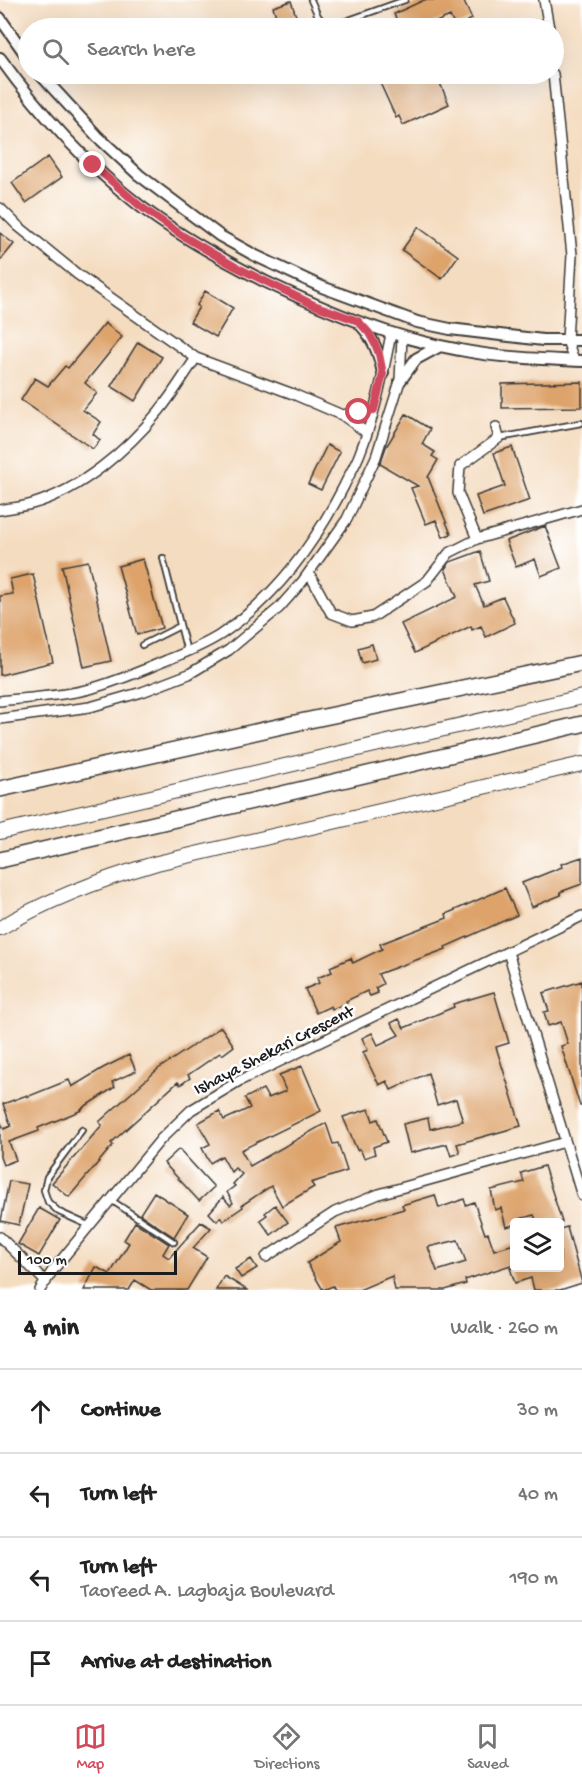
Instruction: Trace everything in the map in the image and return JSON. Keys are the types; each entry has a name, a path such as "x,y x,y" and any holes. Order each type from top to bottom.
{"highway":[{"path":"0,789 300,722 582,663"},
{"path":"0,860 582,724"}],"main road":[{"path":"0,832 582,697"},
{"path":"0,928 28,911 63,895 110,877 157,863 582,764"}],"street":[{"path":"544,0 547,18"},
{"path":"0,18 18,44"},
{"path":"0,58 18,82"},
{"path":"20,84 58,130 93,165 140,206 183,236 234,266 314,305 440,346 477,353 578,360"},
{"path":"49,84 98,137 139,175 220,236 274,265 322,287 417,322 450,329 543,340 582,340"},
{"path":"554,84 572,255 567,340 578,360"},
{"path":"0,208 18,226 78,274 196,358 342,415 367,433"},
{"path":"572,255 582,254"},
{"path":"381,310 398,334 400,381"},
{"path":"358,321 375,344 383,374"},
{"path":"0,701 88,689 126,677 187,652 219,635 252,610 289,573 316,537 360,454 383,374 398,334 417,322"},
{"path":"0,719 90,707 142,692 189,674 229,651 257,628 279,608 309,573 347,519 376,457 400,381 416,359 440,346"},
{"path":"0,510 32,504 59,493 85,479 112,460 159,411 196,358"},
{"path":"342,415 374,410"},
{"path":"477,539 458,493 460,466 499,438 496,427"},
{"path":"309,573 331,613 352,621 373,617 427,581 448,553 477,539 582,509"},
{"name":"Ishaya Shekari Crescent","path":"43,1286 53,1270 161,1138 191,1110 239,1081 582,916"},
{"path":"508,952 582,1196"},
{"path":"266,1257 335,1212 379,1194 565,1142"},
{"path":"0,1237 43,1286"}],"lane":[{"path":"311,0 320,18"},
{"path":"353,18 405,0"},
{"path":"499,438 581,423"},
{"path":"163,558 187,652"},
{"path":"142,645 180,626"},
{"path":"82,1130 47,1177 44,1190 48,1202 59,1212 90,1226"},
{"path":"111,1200 174,1242"}],"building":[{"path":"424,0 463,0 472,18 451,18 450,16 445,18 396,18 394,14"},
{"path":"291,1 297,18 277,18 273,7"},
{"path":"381,84 440,84 449,104 403,125 399,116 396,118"},
{"path":"48,157 62,177 26,203 12,183"},
{"path":"418,227 458,256 442,279 402,250"},
{"path":"0,233 14,244 0,261"},
{"path":"205,291 233,308 216,337 190,322"},
{"path":"105,323 122,337 85,383 97,393 83,410 101,422 93,434 100,440 93,449 21,400 35,378 48,386 65,366 68,368"},
{"path":"138,342 162,357 135,401 111,386"},
{"path":"582,382 582,407 502,408 502,384"},
{"path":"406,414 430,429 422,444 435,452 432,456 438,460 428,477 451,534 443,537 436,520 426,524 411,488 418,486 380,464 386,447"},
{"path":"327,445 340,452 321,490 308,484"},
{"path":"512,447 530,500 483,516 476,496 505,486 494,453"},
{"path":"545,526 561,568 541,576 535,559 516,567 506,541"},
{"path":"480,551 489,581 475,585 484,605 503,597 515,623 486,637 481,626 472,630 471,626 415,653 401,624 457,597 445,569 450,562"},
{"path":"143,559 162,628 137,635 118,566"},
{"path":"88,561 111,661 84,667 62,566"},
{"path":"33,574 53,662 0,675 0,596 13,594 10,579"},
{"path":"372,644 376,659 362,663 358,648"},
{"path":"582,857 582,884 560,892 561,895 532,907 522,883 562,867 561,864"},
{"path":"505,888 517,915 445,947 446,949 378,974 383,984 375,988 378,993 370,996 367,991 346,1001 347,1003 332,1009 331,1006 316,1013 305,989 319,983 317,978 332,972 330,967 351,958 353,963 382,949 380,944 447,918 446,914"},
{"path":"582,981 582,1106 580,1106 561,1046 568,1044 561,1022 548,1026 544,1012 549,1011 543,993"},
{"path":"494,992 509,1043 496,1047 521,1126 457,1144 460,1153 451,1156 447,1144 410,1153 403,1124 428,1118 430,1129 463,1121 456,1099 437,1105 428,1073 391,1090 387,1081 379,1085 363,1052 368,1050 362,1038 372,1033 378,1045 399,1035 391,1023 399,1019 404,1028 454,1007 453,1004"},
{"path":"221,1027 234,1046 188,1075 190,1078 180,1085 178,1082 111,1143 113,1145 69,1197 52,1183 102,1125 99,1122 158,1069"},
{"path":"129,1055 136,1071 112,1082 115,1087 82,1110 38,1128 39,1131 9,1142 16,1160 3,1165 0,1157 0,1121 4,1129 11,1126 3,1104 69,1080 72,1087"},
{"path":"302,1066 321,1111 241,1150 250,1166 326,1123 333,1144 338,1143 347,1171 311,1183 314,1187 282,1206 271,1186 223,1221 220,1217 217,1221 209,1213 223,1197 230,1205 233,1203 227,1192 235,1186 233,1184 242,1174 235,1168 231,1172 222,1156 210,1163 202,1148 210,1144 198,1123 219,1111 224,1120 250,1108 245,1098 263,1089 268,1098 286,1091 279,1075"},
{"path":"369,1109 373,1121 378,1119 387,1142 373,1147 375,1154 364,1158 360,1149 357,1150 343,1117"},
{"path":"179,1149 214,1187 199,1201 164,1163"},
{"path":"544,1166 561,1218 535,1218 534,1215 510,1218 510,1226 506,1227 501,1208 495,1210 491,1190 524,1182 521,1173"},
{"path":"9,1181 28,1184 19,1225 1,1221"},
{"path":"154,1192 188,1214 174,1237 140,1214"},
{"path":"435,1195 439,1208 464,1199 466,1205 474,1202 485,1234 488,1233 494,1250 510,1245 510,1265 465,1280 466,1284 445,1290 395,1290 392,1276 359,1290 335,1290 333,1286 323,1290 307,1263 341,1242 336,1228 404,1209 402,1205","holes":["458,1240 466,1262 437,1271 428,1247"]},
{"path":"275,1205 288,1222 271,1235 260,1220"},
{"path":"39,1208 60,1220 39,1256 18,1244"},
{"path":"135,1222 169,1244 163,1254 169,1258 201,1222 211,1228 193,1248 207,1257 187,1290 151,1290 135,1280 129,1290 84,1290 96,1267 110,1274 129,1243 124,1240"},
{"path":"567,1227 582,1283 560,1290 534,1290 531,1278 515,1283 511,1272 564,1272 564,1228"},
{"path":"251,1259 257,1268 241,1278 235,1269"},
{"path":"224,1276 229,1279 247,1290 216,1290"}],"route":[{"path":"93,165 140,206 183,236 234,266 314,305 358,321 375,344 383,374 374,410 359,412"}]}
